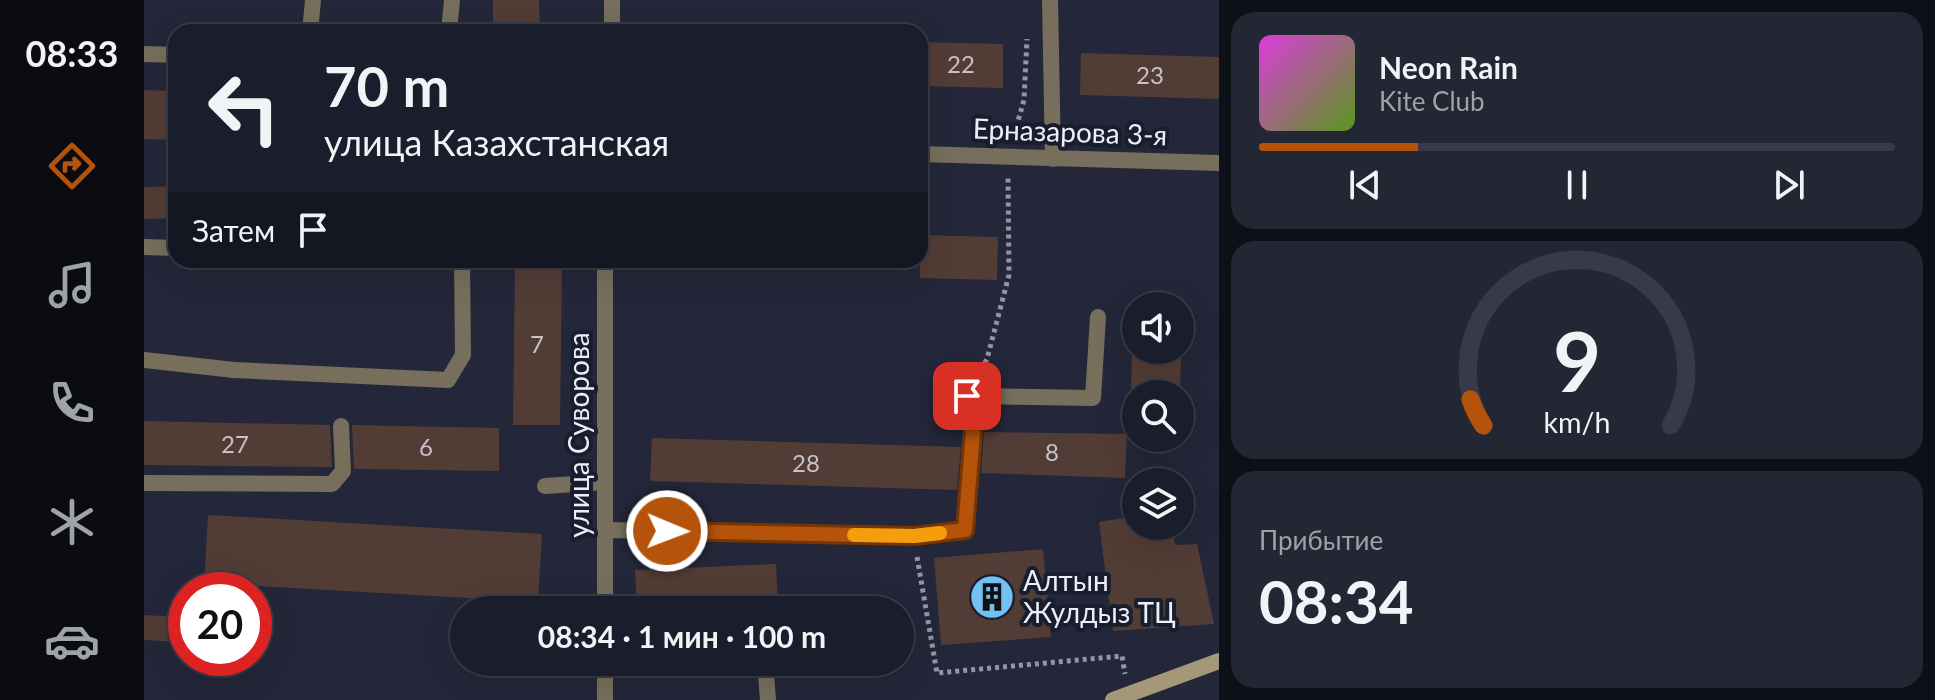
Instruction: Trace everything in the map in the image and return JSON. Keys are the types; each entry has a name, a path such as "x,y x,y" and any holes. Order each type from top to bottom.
{"main road":[{"path":"1121,698 1219,661"}],"street":[{"path":"311,24 313,0"},
{"path":"450,24 452,0"},
{"path":"612,0 612,24"},
{"path":"1050,0 1053,159"},
{"path":"144,54 168,55"},
{"name":"Ерназарова 3-я","path":"928,154 1219,163"},
{"path":"144,247 168,248"},
{"path":"144,360 234,370 448,380 463,355 462,268"},
{"name":"улица Суворова","path":"605,268 605,596"},
{"path":"605,530 914,536 965,530 973,432 967,396 1093,398 1098,317"},
{"path":"144,483 332,484 343,471 341,426"},
{"path":"545,486 605,482"},
{"path":"605,676 605,700"},
{"path":"766,676 768,700"}],"path":[{"path":"967,396 987,359 1009,275 1009,156 1024,100 1027,35"},
{"path":"914,536 937,673 1122,656 1121,698"}],"building":[{"path":"493,0 539,0 540,24 493,24"},
{"path":"928,42 1003,44 1003,88 928,86"},
{"path":"1081,53 1219,57 1219,99 1080,95"},
{"path":"144,90 168,91 168,140 144,139"},
{"path":"168,186 168,218 144,219 144,187"},
{"path":"928,235 998,237 997,280 920,278 920,268 928,268"},
{"path":"515,268 562,268 560,425 513,425"},
{"path":"1132,364 1181,364 1180,380 1131,380"},
{"path":"144,421 330,425 332,467 144,465"},
{"path":"352,425 499,428 499,471 354,469"},
{"path":"984,432 1122,434 1122,452 1126,452 1122,478 981,473"},
{"path":"652,438 961,447 957,490 650,481"},
{"path":"208,515 542,534 538,596 450,597 272,587 272,572 205,572"},
{"path":"1122,518 1122,540 1174,540 1175,545 1197,544 1214,624 1113,631 1099,522"},
{"name":"Алтын Жулдыз ТЦ","path":"1043,549 1051,637 941,645 934,558"},
{"path":"776,564 777,596 636,596 635,570"},
{"path":"144,615 168,616 168,641 144,640"}],"slow traffic":[{"path":"854,535 940,533"}],"place":[{"name":"Алтын Жулдыз ТЦ","path":"992,597"}],"route":[{"path":"667,531 914,536 965,530 973,432 967,396"}]}
